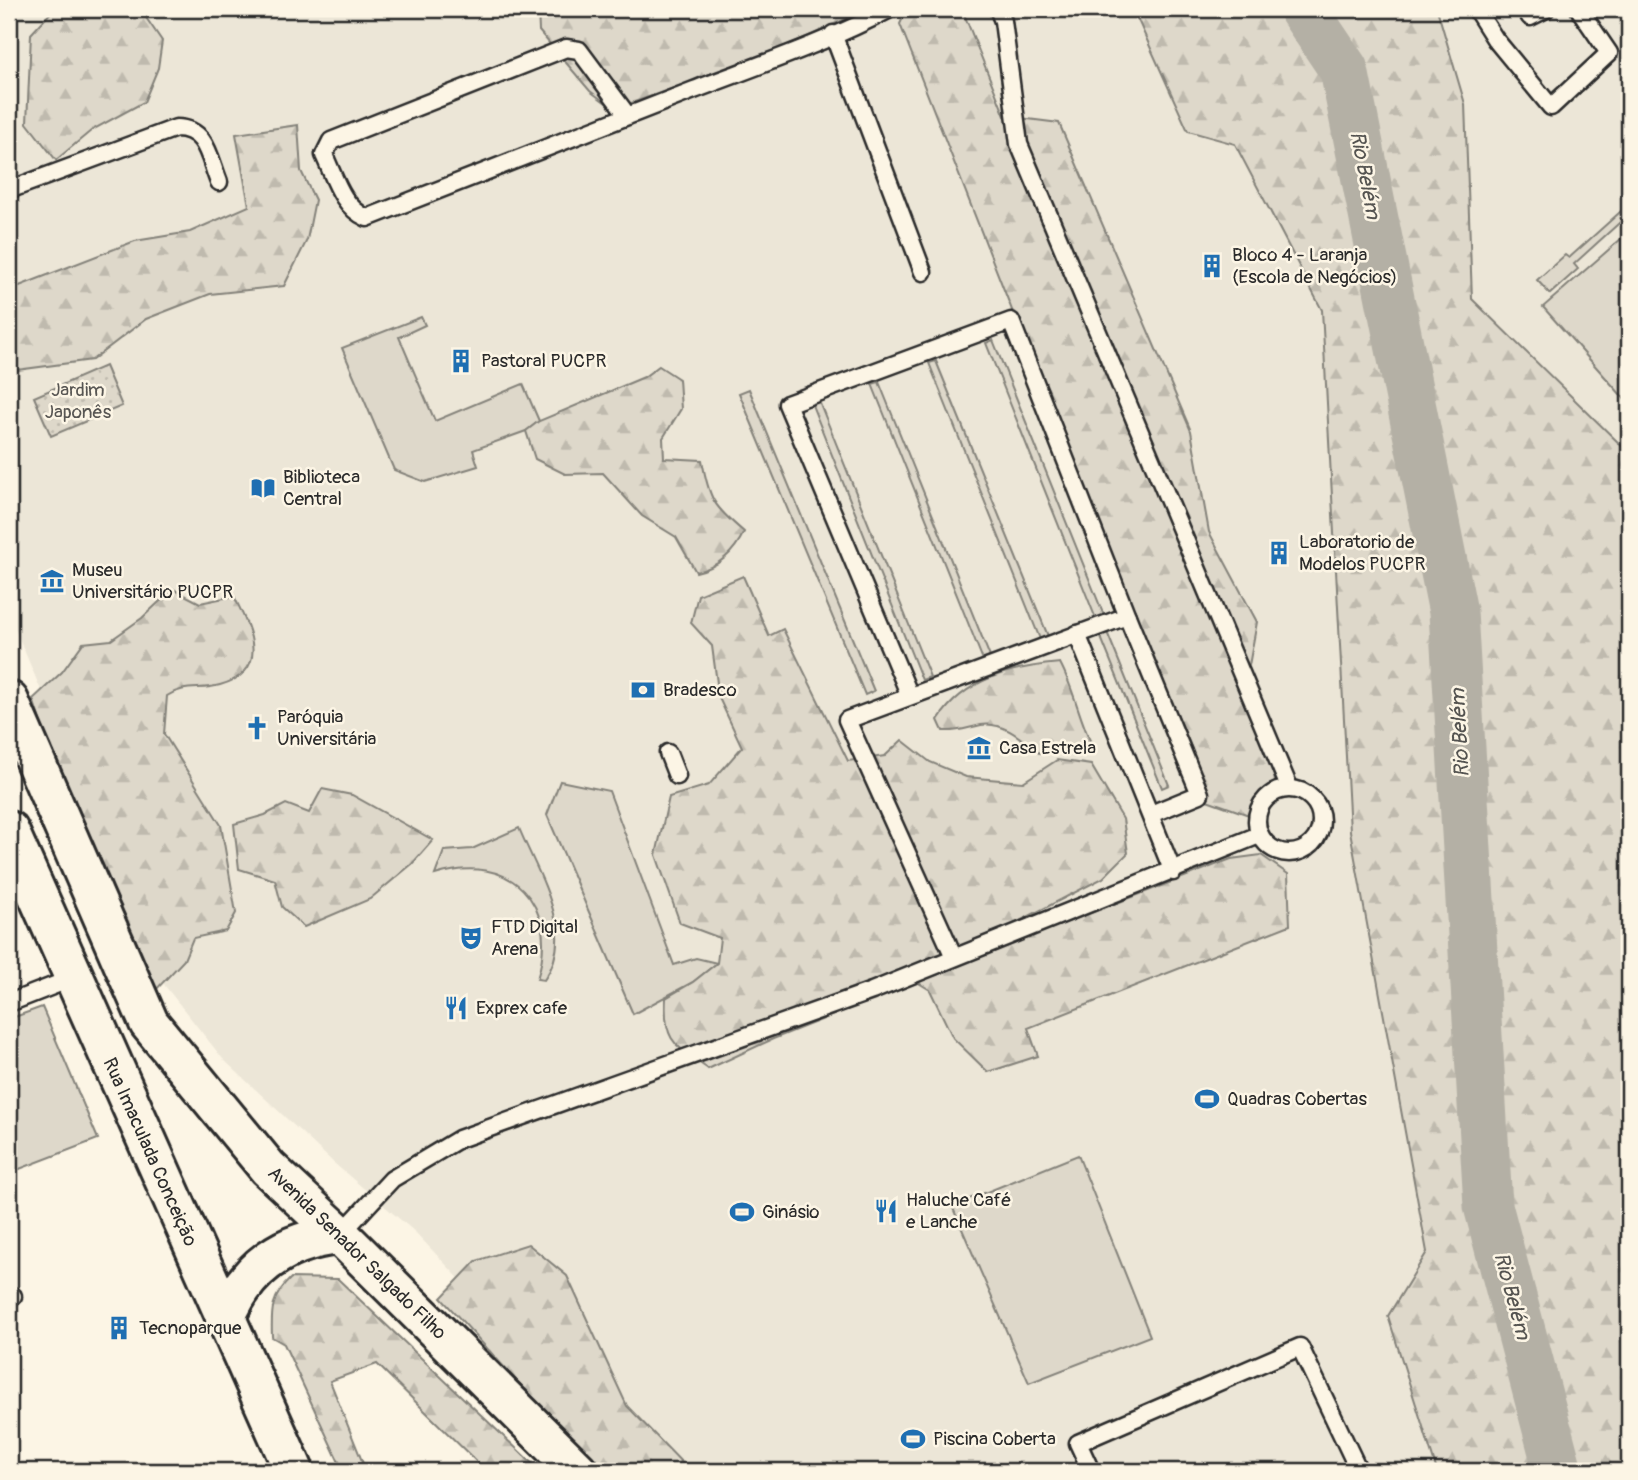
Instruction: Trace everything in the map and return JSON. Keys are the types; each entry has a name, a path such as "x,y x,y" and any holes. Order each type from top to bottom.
{"main road":[{"name":"Avenida Senador Salgado Filho","path":"9,701 149,1023 268,1168 340,1235 578,1471"},
{"name":"Rua Imaculada Conceição","path":"9,831 294,1471"},
{"path":"225,1320 241,1287 265,1261 300,1241 340,1235"}],"lane":[{"path":"628,116 579,50 566,48 331,141 324,155 347,203 354,213 367,218 628,116 890,9"},
{"path":"998,9 1003,21 1018,144 1289,787"},
{"path":"1476,9 1495,39 1551,107 1609,53 1579,9"},
{"path":"1525,9 1530,17 1546,9"},
{"path":"833,34 923,272"},
{"path":"9,190 176,128 190,128 200,134 219,183"},
{"path":"909,696 787,404 1011,321 1200,794 1151,814"},
{"path":"954,957 847,720 1127,616"},
{"path":"1077,634 1173,872"},
{"path":"668,752 677,776"},
{"path":"1289,787 1308,794 1320,809 1321,829 1311,846 1292,854 1273,850 1259,835 1256,819 1261,803 1273,792 1289,787"},
{"path":"340,1235 392,1179 458,1139 872,991 1173,872 1259,835"},
{"path":"9,1003 73,978"},
{"path":"1091,1471 1079,1443 1300,1347 1359,1471"}],"shaded area":[{"path":"9,9 1198,9 1322,310 1350,831 1427,1253 1388,1317 1437,1471 642,1471 415,1232 335,1164 223,1059 165,986 9,614"},
{"path":"1399,9 1629,9 1629,453 1472,299 1465,104"}],"green space":[{"path":"54,9 140,9 162,41 158,68 144,102 92,130 56,160 27,123 31,34"},
{"path":"538,9 865,9 773,51 614,109 590,91 539,31"},
{"path":"907,9 962,9 1005,116 1059,123 1191,431 1209,532 1257,622 1248,671 1276,785 1249,815 1204,799 1192,749 1087,502 900,24"},
{"path":"1133,9 1437,9 1465,104 1472,299 1629,453 1629,1471 1437,1471 1388,1316 1427,1252 1350,831 1322,310 1235,144 1188,131"},
{"path":"298,125 301,171 315,200 307,240 284,286 210,294 146,319 92,360 9,371 9,290 135,241 190,232 249,206 236,134"},
{"path":"1629,204 1629,214 1574,264 1578,269 1550,294 1537,280 1565,255 1569,258"},
{"path":"1629,232 1629,404 1543,307"},
{"path":"421,317 425,325 399,337 435,421 523,384 539,421 526,431 473,450 478,466 425,482 394,470 342,348"},
{"path":"993,340 1104,616 1096,619 986,343"},
{"path":"936,361 1048,636 1040,639 929,363"},
{"name":"Jardim Japonês","path":"105,366 122,406 51,436 34,397"},
{"path":"659,366 679,379 681,409 663,438 664,458 702,460 714,501 744,532 724,558 711,567 696,572 676,537 642,516 603,473 565,474 535,459 526,431 539,421 644,377"},
{"path":"879,382 990,657 983,660 872,384"},
{"path":"749,389 874,691 865,695 739,393"},
{"path":"819,401 930,677 922,680 812,405"},
{"path":"743,576 769,636 783,629 848,761 885,756 902,740 930,762 966,777 1023,782 1057,760 1091,765 1123,819 1128,853 1103,878 1010,926 965,944 979,956 1231,859 1261,855 1288,874 1290,925 1028,1028 1038,1056 988,1072 953,1038 930,990 917,982 773,1039 708,1069 679,1048 669,1033 666,998 717,963 720,938 680,923 656,855 669,797 709,785 742,747 719,698 712,646 691,623 698,595"},
{"path":"173,589 200,603 234,596 246,622 252,648 246,670 236,679 213,687 180,690 167,696 164,734 221,825 236,913 226,931 193,938 184,960 154,992 50,751 33,699 62,672 83,643 111,640 142,618"},
{"path":"1107,632 1169,785 1162,788 1100,635"},
{"path":"1060,663 1092,745 1039,753 1012,733 997,726 981,725 943,731 938,720 962,694 976,685 1008,672"},
{"path":"560,781 609,791 674,965 696,958 717,963 693,982 633,1014 547,815"},
{"path":"322,789 352,795 433,840 412,864 370,899 304,927 282,907 275,880 239,869 234,824 265,815 286,804 309,813"},
{"path":"519,828 544,884 556,924 557,943 553,962 544,980 537,979 543,952 542,928 535,907 523,890 507,878 486,871 462,870 435,875 444,851 472,849"},
{"path":"42,1007 98,1139 9,1173 9,1141 15,1137 9,1122 9,1019"},
{"path":"1078,1155 1150,1336 1029,1383 952,1206"},
{"path":"528,1244 567,1276 627,1406 690,1471 599,1471 441,1298 476,1261"},
{"path":"291,1278 338,1279 540,1471 486,1471 377,1364 330,1381 366,1471 343,1471 284,1344 272,1337 274,1304 279,1291"}],"waterway":[{"name":"Rio Belém","path":"1303,9 1344,70 1453,612 1488,1206 1558,1471"}],"place":[{"name":"Bloco 4 - Laranja (Escola de Negócios)","path":"1212,266"},
{"name":"Pastoral PUCPR","path":"461,361"},
{"name":"Biblioteca Central","path":"263,488"},
{"name":"Laboratorio de Modelos PUCPR","path":"1279,553"},
{"name":"Museu Universitário PUCPR","path":"52,581"},
{"name":"Bradesco","path":"643,690"},
{"name":"Paróquia Universitária","path":"257,728"},
{"name":"Casa Estrela","path":"979,748"},
{"name":"FTD Digital Arena","path":"471,938"},
{"name":"Exprex cafe","path":"456,1008"},
{"name":"Quadras Cobertas","path":"1207,1099"},
{"name":"Haluche Café e Lanche","path":"886,1211"},
{"name":"Ginásio","path":"742,1212"},
{"name":"Tecnoparque","path":"119,1328"},
{"name":"Piscina Coberta","path":"913,1439"}]}
